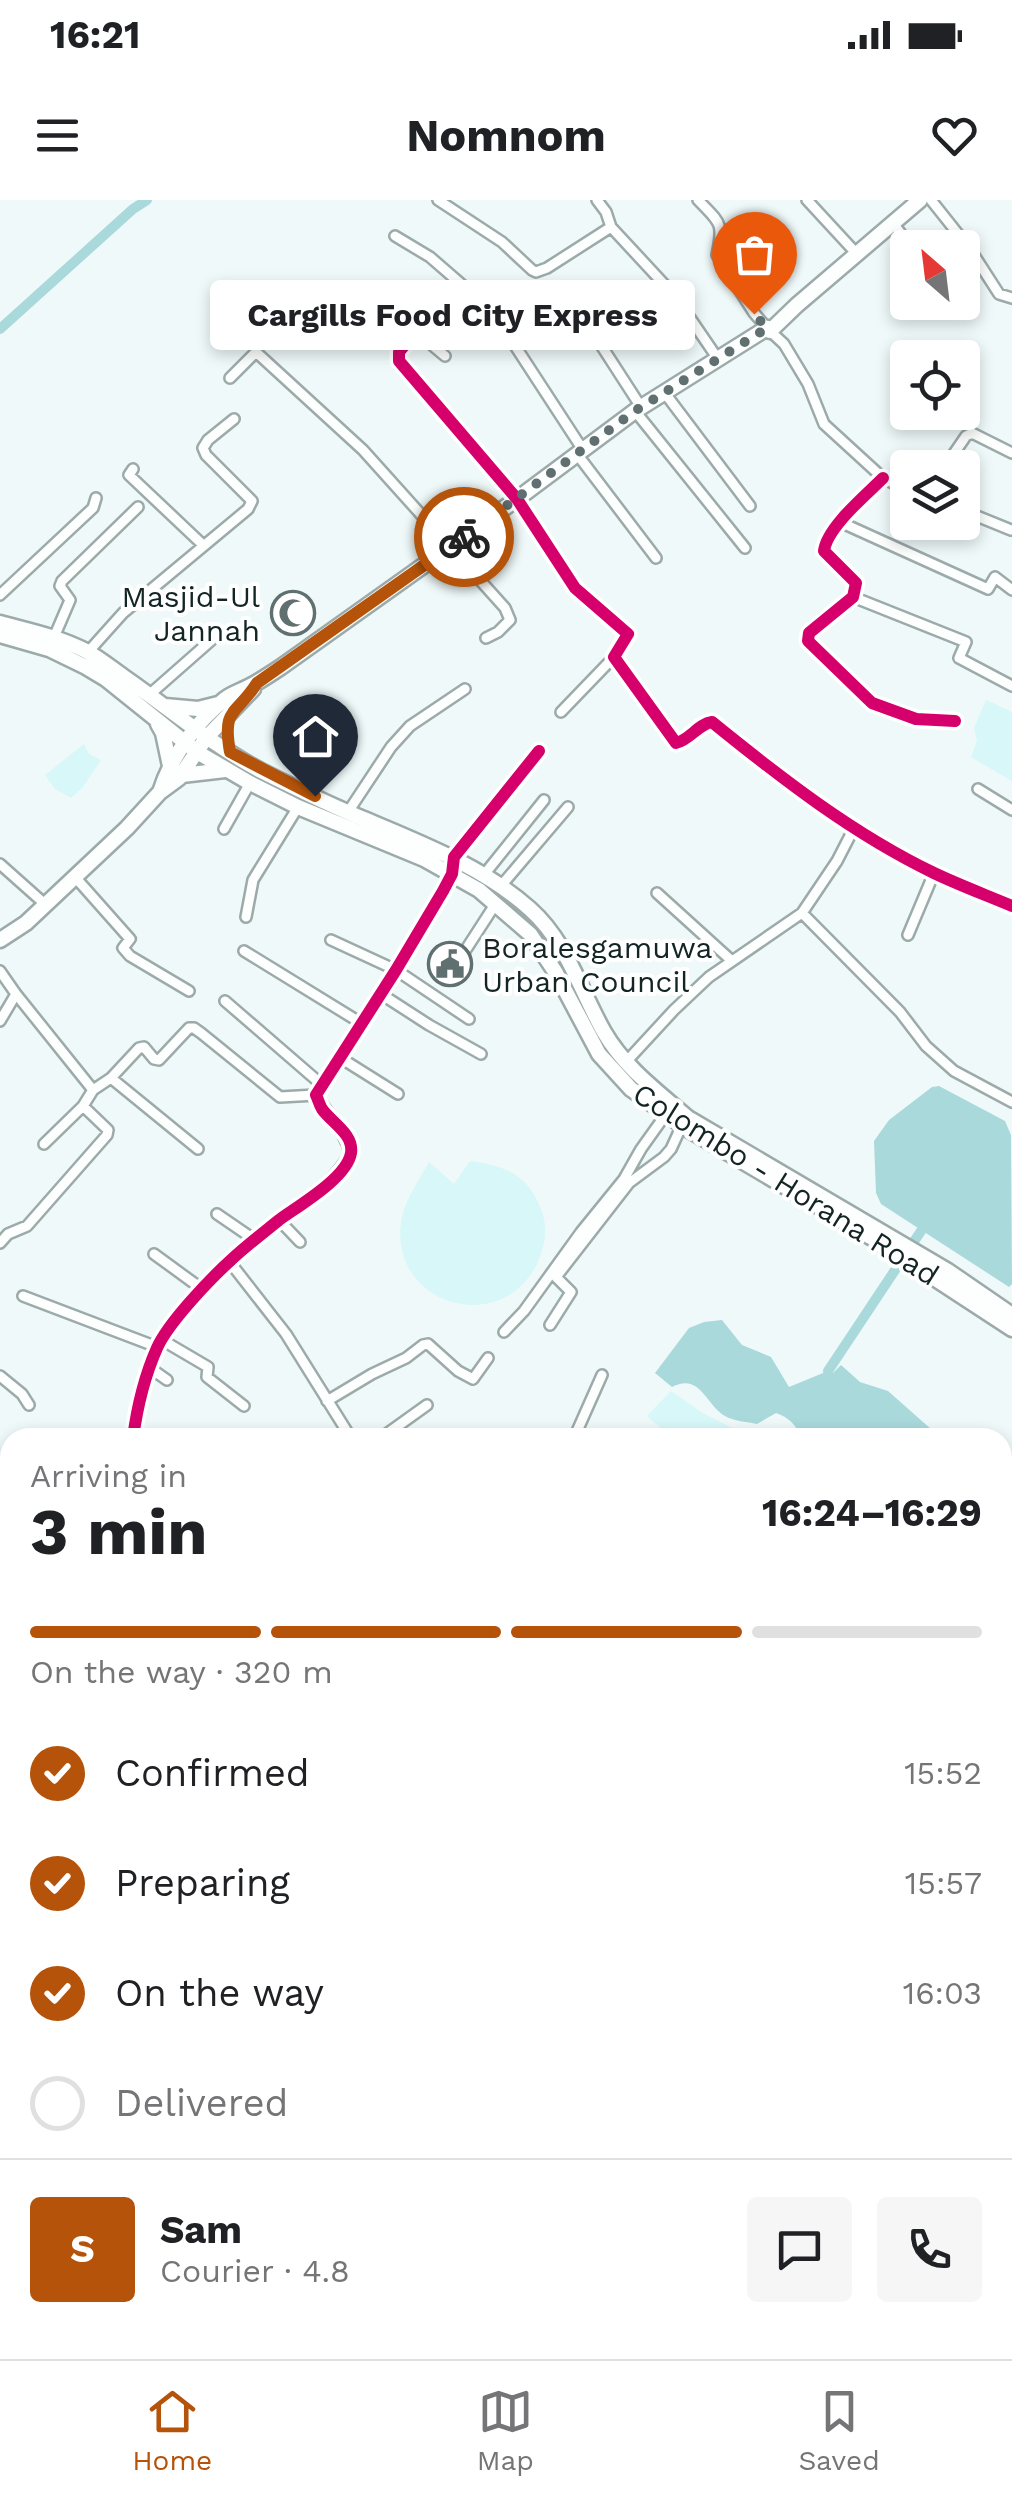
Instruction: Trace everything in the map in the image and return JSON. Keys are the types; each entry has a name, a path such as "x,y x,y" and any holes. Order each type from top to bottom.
{"main road":[{"path":"230,752 226,732 229,696 257,683 517,500 638,409 769,329 911,202"},
{"path":"0,623 52,643 154,720 196,741"},
{"path":"0,635 88,652 164,706 196,741"},
{"path":"164,706 226,708"},
{"path":"0,940 26,923 127,828 226,708"},
{"path":"154,720 163,733 176,770"},
{"name":"Colombo - Horana Road","path":"196,741 230,752 348,812 454,857 532,910 576,971 604,1033 653,1090 688,1118 918,1260 1012,1329"},
{"name":"Colombo - Horana Road","path":"196,741 226,770 250,784 424,859 496,903 535,940 607,1065 631,1089 682,1125 896,1246"},
{"path":"176,770 226,770"},
{"name":"Colombo - Horana Road","path":"918,1260 948,1270 1012,1315"}],"street":[{"path":"438,200 502,242 536,272 610,227"},
{"path":"598,200 610,227 674,296 718,359"},
{"path":"698,200 720,224 718,254 754,314 784,344 808,384 824,424 890,482"},
{"path":"807,200 856,253"},
{"path":"931,200 999,294 1012,298"},
{"path":"892,222 898,230"},
{"path":"395,236 430,257 483,303 510,338 580,452 656,558"},
{"path":"383,304 445,356"},
{"path":"579,312 620,370 638,409 745,548"},
{"path":"415,333 399,352 399,361 517,500 575,588 628,634 614,657 560,712"},
{"path":"230,378 256,352 363,450 505,608 509,618 498,632 486,638"},
{"path":"664,392 750,506"},
{"path":"88,652 124,613 248,509 252,501 203,448 234,419"},
{"path":"956,450 972,434 1012,453"},
{"path":"133,468 129,474 203,544"},
{"path":"883,478 824,544 824,550 856,583 852,598 809,633 808,641 872,703 916,719 955,722"},
{"path":"0,595 93,508 96,498"},
{"path":"52,643 70,600 60,586 62,581 138,507"},
{"path":"980,517 1011,530"},
{"path":"840,522 988,589 995,577 1012,590"},
{"path":"852,598 966,642 959,658 1012,686"},
{"path":"149,694 216,636"},
{"path":"614,657 676,743 712,722 765,766 854,828 934,873 1012,906"},
{"path":"348,812 390,747 410,726 465,689"},
{"path":"44,1144 83,1106 93,1090 111,1078 139,1048 144,1047 154,1059 160,1060 188,1028 194,1028 280,1098 318,1089 396,970 452,874 454,857 539,752"},
{"path":"224,830 250,784"},
{"path":"978,789 1012,810"},
{"path":"484,876 544,800"},
{"path":"246,917 253,880 298,807"},
{"path":"500,887 568,807"},
{"path":"626,1062 709,977 802,913 854,828"},
{"path":"0,864 46,905"},
{"path":"908,935 934,873"},
{"path":"74,876 130,938 122,948 130,956 189,991"},
{"path":"657,894 732,961"},
{"path":"454,968 496,903"},
{"path":"802,913 900,1012 926,1046 954,1071 1012,1102"},
{"path":"331,940 396,970 470,1019"},
{"path":"244,950 362,1023"},
{"path":"0,971 93,1090"},
{"path":"0,1021 16,994"},
{"path":"381,994 481,1054"},
{"path":"134,1428 159,1344 202,1289 229,1261 328,1185 351,1154 346,1134 322,1109 318,1089 225,1002"},
{"path":"340,1058 398,1094"},
{"path":"111,1078 198,1149"},
{"path":"0,1243 8,1234 32,1222 106,1135 108,1130 83,1106"},
{"path":"504,1332 624,1179 666,1114"},
{"path":"550,1325 571,1292 556,1277 630,1184 664,1157 682,1125"},
{"path":"217,1214 255,1240"},
{"path":"279,1220 300,1242"},
{"path":"154,1254 202,1289"},
{"path":"229,1261 286,1334 344,1428"},
{"path":"22,1296 159,1344 208,1368 207,1377 244,1406"},
{"path":"327,1401 428,1344 458,1371 473,1378 488,1358"},
{"path":"150,1368 167,1380"},
{"path":"578,1428 602,1375"},
{"path":"0,1376 22,1394 28,1405"},
{"path":"395,1428 427,1405"}],"shaded area":[{"path":"986,700 1012,712 1012,781 971,757 977,741 974,728"},
{"path":"84,744 89,754 101,760 71,798 55,789 45,775"},
{"path":"939,1086 1005,1121 1011,1135 1009,1287 881,1204 876,1193 874,1141 889,1120 932,1087"},
{"path":"470,1161 504,1169 522,1180 535,1197 545,1226 541,1254 525,1281 504,1298 479,1305 453,1302 430,1291 412,1273 402,1248 404,1210 429,1162 454,1184"},
{"path":"722,1320 742,1345 771,1357 789,1387 828,1371 833,1373 841,1365 860,1382 888,1391 930,1428 796,1428 776,1413 757,1424 725,1416 696,1387 682,1383 672,1387 655,1373 689,1328"},
{"path":"671,1391 732,1428 661,1428 647,1416"}],"waterway":[{"path":"0,329 147,200"},
{"path":"828,1371 921,1231"}],"cycle path":[{"path":"415,333 399,352 399,361 517,499 575,588 628,634 614,657 676,743 712,722 791,784 875,841 934,873 1012,906"},
{"path":"883,478 848,512 827,542 824,551 856,583 853,597 809,633 808,641 872,703 916,719 955,721"},
{"path":"135,1428 153,1358 180,1314 237,1255 321,1191 348,1162 349,1140 322,1109 316,1095 443,891 452,874 454,857 539,751"}],"way so far":[{"path":"464,537 635,411 767,328 754,314"}],"place":[{"name":"Cargills Food City Express","path":"754,314"},
{"name":"Masjid-Ul Jannah","path":"293,613"},
{"name":"Boralesgamuwa Urban Council","path":"450,964"}],"route":[{"path":"315,796 230,752 226,732 231,712 257,683 464,537"}]}
